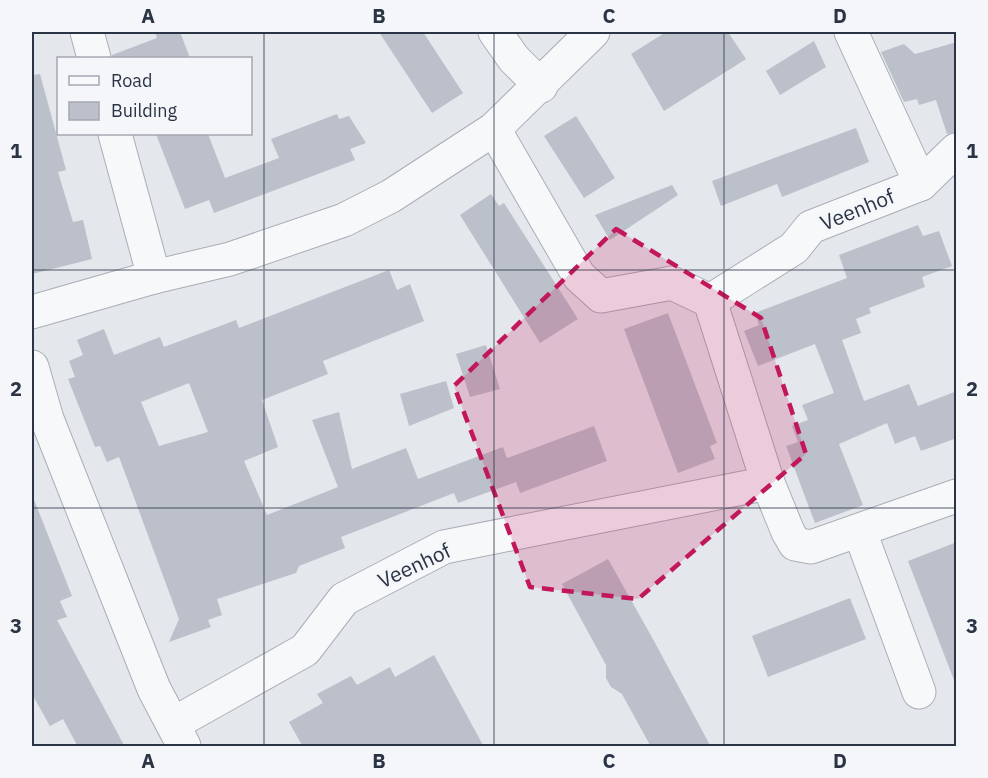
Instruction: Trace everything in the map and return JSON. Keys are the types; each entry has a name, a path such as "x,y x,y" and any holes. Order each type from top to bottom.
{"street":[{"path":"87,32 94,57"},
{"path":"495,32 514,59 541,86"},
{"path":"32,312 154,277 230,259 344,220 392,196 494,129 541,86 593,32"},
{"name":"Veenhof","path":"851,32 921,184"},
{"path":"494,129 579,276 601,296 672,283 710,300 768,483 795,544 811,547 860,532 957,496"},
{"path":"115,135 154,277"},
{"name":"Veenhof","path":"710,300 794,248 811,227 921,184 953,165"},
{"name":"Veenhof","path":"32,367 48,419 149,678 178,735 305,650 344,599 444,548 768,483"},
{"path":"860,532 919,692"}],"highlighted area":[{"path":"616,229 761,318 806,454 638,599 530,587 454,386"}],"building":[{"path":"155,32 180,32 190,57 112,57 112,55 157,38"},
{"path":"379,32 423,32 463,93 432,113"},
{"path":"666,32 728,32 746,59 664,111 631,54"},
{"path":"814,41 826,67 780,95 766,71"},
{"path":"957,42 957,132 947,134 936,100 919,105 917,99 904,102 881,52 904,44 915,54"},
{"path":"40,74 66,170 58,172 73,222 83,220 92,259 32,274 32,75"},
{"path":"337,114 339,119 349,116 366,143 350,149 355,160 214,213 209,200 185,209 156,135 208,135 225,178 279,158 271,139"},
{"path":"576,116 615,178 584,198 544,136"},
{"path":"856,128 869,162 782,197 777,184 721,206 712,181"},
{"path":"672,185 678,195 610,240 595,215"},
{"path":"491,194 499,206 504,203 578,319 540,343 460,215"},
{"path":"918,225 923,236 939,231 952,266 922,277 925,287 869,308 871,313 856,319 861,333 842,340 864,401 909,384 918,406 957,391 957,438 921,451 915,436 895,444 887,423 839,444 863,505 815,523 786,446 798,442 792,426 808,420 802,405 834,393 815,344 758,366 744,331 759,325 755,313 847,278 839,255"},
{"path":"389,270 397,290 410,284 424,321 323,361 328,374 262,400 278,447 244,461 267,515 338,487 312,420 339,412 352,469 406,448 418,479 503,447 507,458 594,426 607,461 520,493 516,482 458,503 454,493 341,537 345,548 299,566 296,573 217,599 222,615 208,620 211,627 169,642 179,619 119,457 107,462 100,446 95,447 68,379 75,377 69,361 83,355 77,340 104,329 114,355 160,337 164,347 236,320 239,328","holes":["189,383 208,432 159,446 141,402"]},
{"path":"668,313 717,443 710,446 715,459 678,473 624,329"},
{"path":"486,345 500,389 470,397 456,354"},
{"path":"446,381 454,408 409,426 400,394"},
{"path":"33,497 72,596 60,601 67,617 57,620 125,747 78,747 63,719 50,726 32,694"},
{"path":"957,542 957,679 954,680 908,561"},
{"path":"608,559 711,747 651,747 622,694 611,687 606,678 606,665 562,584"},
{"path":"850,598 866,639 768,677 752,636"},
{"path":"434,655 484,747 303,747 289,722 323,703 317,694 351,676 357,685 390,667 395,677"}]}
